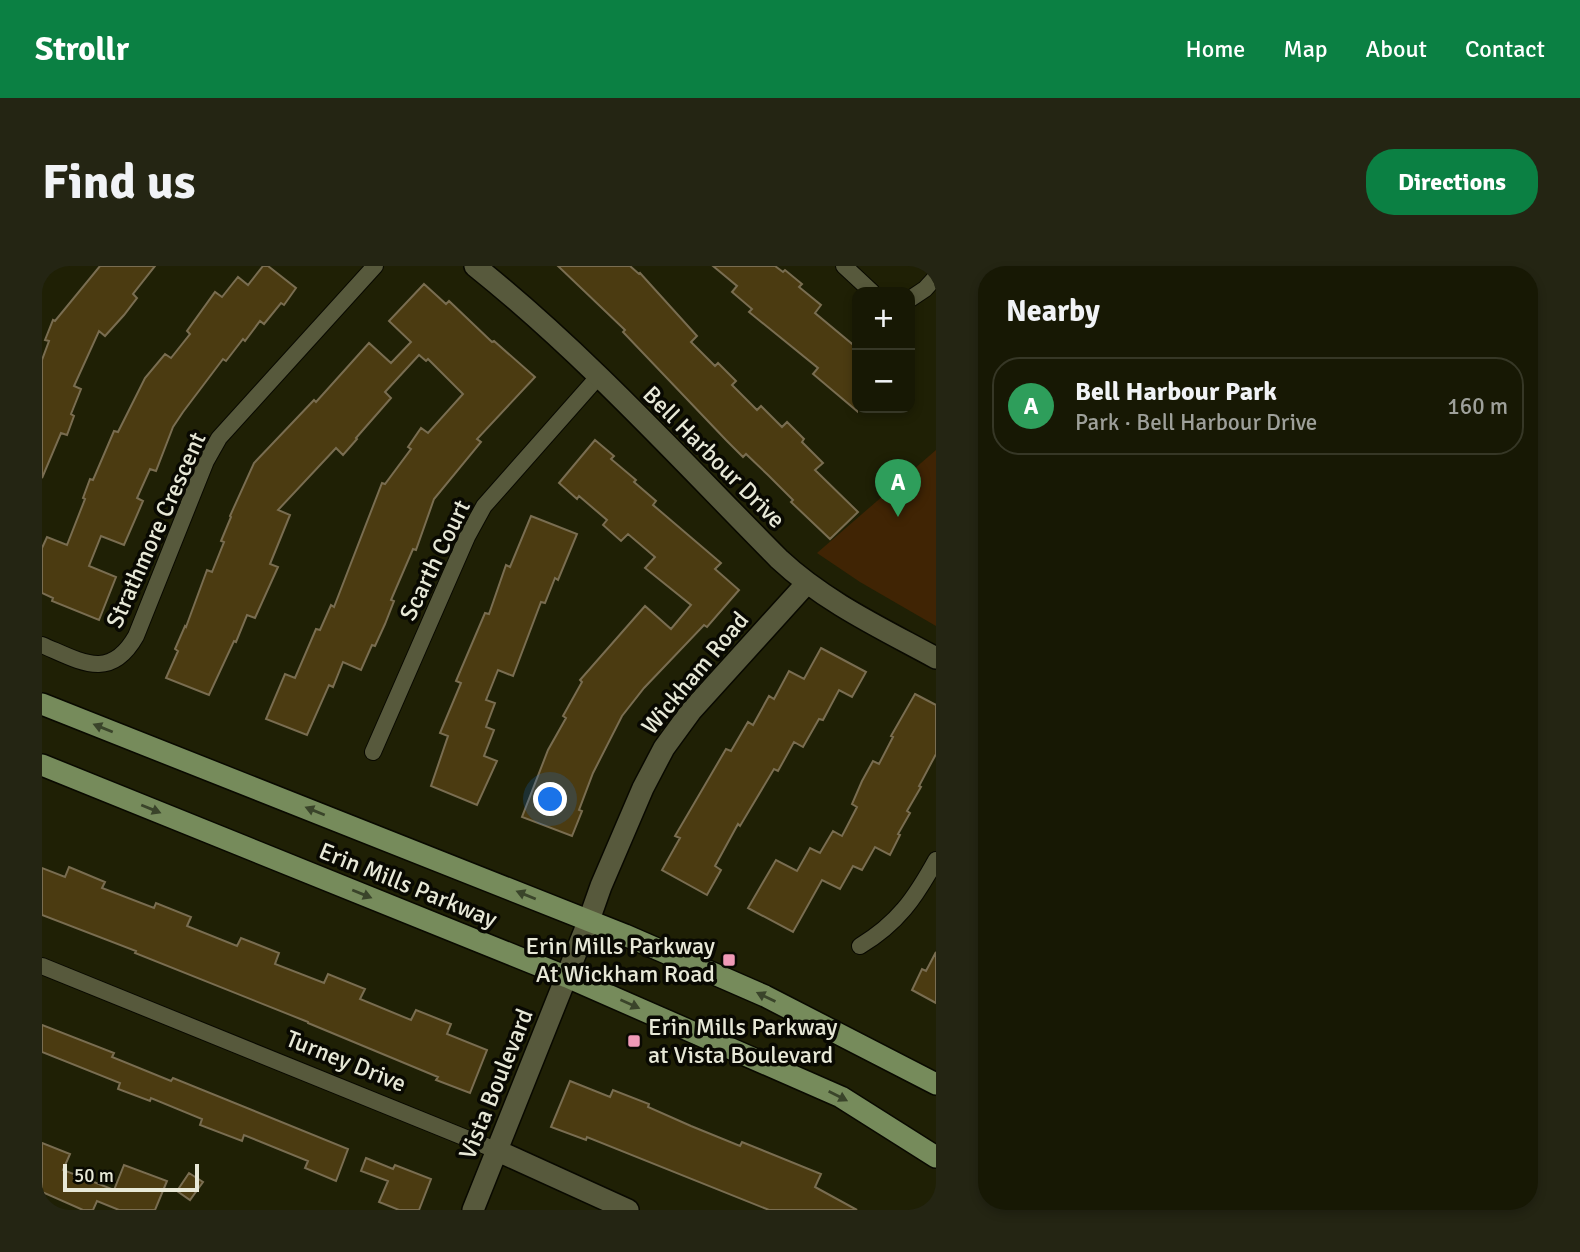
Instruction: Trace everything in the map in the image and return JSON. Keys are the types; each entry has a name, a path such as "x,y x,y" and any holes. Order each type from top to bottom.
{"main road":[{"name":"Erin Mills Parkway","path":"42,704 589,920 765,996 936,1084"},
{"name":"Erin Mills Parkway","path":"42,765 567,977 841,1097 936,1157"}],"street":[{"name":"Strathmore Crescent","path":"42,645 94,664 119,659 127,650 202,471 219,439 234,419 375,266"},
{"name":"Bell Harbour Drive","path":"475,266 523,305 779,559 807,583 847,610 936,658"},
{"path":"844,266 867,287"},
{"path":"915,296 936,277"},
{"name":"Scarth Court","path":"373,752 467,537 484,506 598,377"},
{"name":"Wickham Road","path":"567,977 601,886 643,788 664,748 691,711 807,583"},
{"path":"860,946 898,918 917,895 936,860"},
{"name":"Turney Drive","path":"42,966 498,1151 628,1210"},
{"name":"Vista Boulevard","path":"473,1210 567,977"}],"shaded area":[{"path":"936,450 936,626 860,582 817,553"}],"building":[{"path":"100,266 155,266 133,294 137,298 124,315 105,336 99,331 74,386 81,389 71,414 74,416 67,435 61,433 42,478 42,360 49,341 45,340 53,320 55,321"},
{"path":"263,266 268,266 296,288 284,305 281,303 264,324 260,321 226,361 223,359 183,412 173,427 156,471 150,469 137,498 143,501 124,545 101,536 89,566 116,577 99,620 52,601 53,598 42,593 42,548 47,537 67,545 90,479 93,480 114,431 118,432 145,378 165,354 171,358 190,334 187,331 215,292 222,297 238,277 248,285"},
{"path":"558,266 630,266 640,273 697,336 691,342 715,366 718,363 736,381 732,385 757,410 761,406 782,427 787,422 804,439 802,442 823,463 815,470 858,512 830,539 746,454 743,457 726,440 623,332 625,330"},
{"path":"713,266 775,266 783,272 785,270 802,284 799,287 821,305 815,313 852,344 852,407 813,374 818,368 749,312 752,309 732,292 737,286"},
{"path":"424,284 446,304 449,301 492,342 535,377 477,439 481,442 434,499 416,550 413,549 391,600 394,601 385,624 361,670 343,662 333,687 329,685 307,735 266,719 285,674 295,678 316,629 320,630 331,605 334,607 382,483 385,484 411,449 408,447 421,428 428,433 463,394 428,359 426,361 419,355 385,392 391,398 343,455 336,448 278,510 290,515 270,564 278,567 255,618 247,615 209,695 166,678 207,570 212,572 224,542 221,541 230,516 254,463 314,400 316,402 369,343 391,363 411,342 389,321"},
{"path":"595,440 614,456 611,459 636,480 634,482 656,501 653,505 721,563 715,569 739,590 707,627 704,625 644,688 622,716 593,773 572,836 522,817 548,750 566,718 563,716 582,682 580,680 645,606 671,629 691,605 645,568 655,557 628,534 621,541 603,525 607,520 559,483"},
{"path":"531,516 577,534 558,580 555,578 545,603 541,602 513,676 498,670 486,700 495,703 486,727 494,730 484,756 497,761 477,805 431,786 448,736 440,733 461,683 456,681 485,613 489,614 506,565 510,567"},
{"path":"821,648 866,672 852,697 839,690 823,720 819,719 803,747 794,742 778,771 774,769 740,826 738,824 715,866 721,870 707,895 662,870 680,838 675,836 726,749 731,751 748,722 753,725 769,696 774,699 789,671 804,679"},
{"path":"915,694 936,705 936,754 907,811 910,813 890,855 875,847 862,870 853,866 840,889 822,880 793,932 748,908 776,860 797,871 810,848 820,853 833,831 842,836 857,807 852,804 862,781 873,761 879,764 893,737 891,736"},
{"path":"69,867 105,882 102,888 154,908 156,903 191,917 187,926 237,946 241,938 279,953 275,964 324,983 328,974 365,989 360,999 411,1020 416,1010 451,1024 447,1034 487,1050 470,1093 308,1022 42,915 42,868 65,877"},
{"path":"936,952 936,1003 912,990 922,969 926,971"},
{"path":"42,1025 114,1053 112,1057 171,1081 173,1078 348,1149 336,1181 305,1168 308,1161 244,1135 242,1141 200,1125 202,1119 151,1098 150,1101 118,1089 120,1083 42,1052"},
{"path":"570,1081 610,1097 613,1090 740,1146 742,1142 821,1174 815,1187 857,1210 769,1210 587,1137 586,1140 551,1127"},
{"path":"42,1143 70,1154 63,1170 114,1190 124,1165 167,1181 155,1210 119,1210 97,1201 93,1210 83,1210 42,1192"},
{"path":"366,1158 393,1169 395,1165 431,1179 419,1210 399,1210 379,1202 388,1181 361,1171"},
{"path":"189,1173 203,1182 190,1200 177,1191"}],"place":[{"name":"Bell Harbour Park","path":"898,517"},
{"name":"Erin Mills Parkway At Wickham Road","path":"729,960"},
{"name":"Erin Mills Parkway at Vista Boulevard","path":"634,1041"}]}
